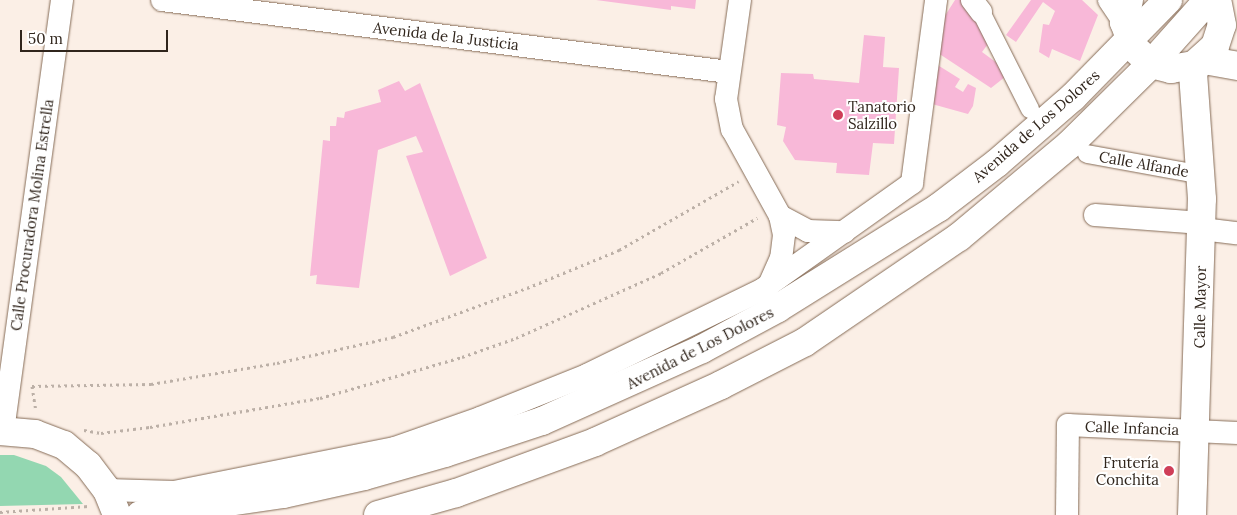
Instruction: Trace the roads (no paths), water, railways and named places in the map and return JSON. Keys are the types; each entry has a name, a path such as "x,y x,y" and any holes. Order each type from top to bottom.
{"main road":[{"name":"Avenida de Los Dolores","path":"140,515 216,506 364,476 542,421 644,378 778,308 938,208 1032,133 1128,22 1168,0"},
{"path":"378,515 456,493 595,442 721,385 804,342 959,237 1069,145 1161,66 1208,0"},
{"path":"1200,61 1215,46 1220,32 1222,17 1217,0"},
{"path":"1128,22 1161,66 1194,100"},
{"path":"1220,32 1224,49 1237,66"},
{"path":"1161,66 1214,60 1237,66"},
{"name":"Calle Mayor","path":"1192,515 1202,226 1202,175 1193,74 1200,61"},
{"path":"2,431 35,434 64,446 88,465 112,503"}],"street":[{"name":"Calle Procuradora Molina Estrella","path":"2,431 4,386 62,0"},
{"name":"Avenida de la Justicia","path":"162,0 730,72"},
{"path":"740,0 726,98 728,116 777,212 784,235 781,258 769,285"},
{"path":"112,503 395,448 480,418 587,375 769,285 912,183 936,0"},
{"path":"1109,0 1128,22"},
{"path":"976,6 1030,109"},
{"name":"Calle Alfande","path":"1087,154 1202,175"},
{"path":"777,212 808,231 844,232"},
{"path":"1095,215 1202,226 1237,233"},
{"name":"Calle Infancia","path":"1067,515 1068,425 1237,433"}],"place":[{"name":"Tanatorio Salzillo","path":"838,115"},
{"name":"Frutería Conchita","path":"1169,471"}]}
